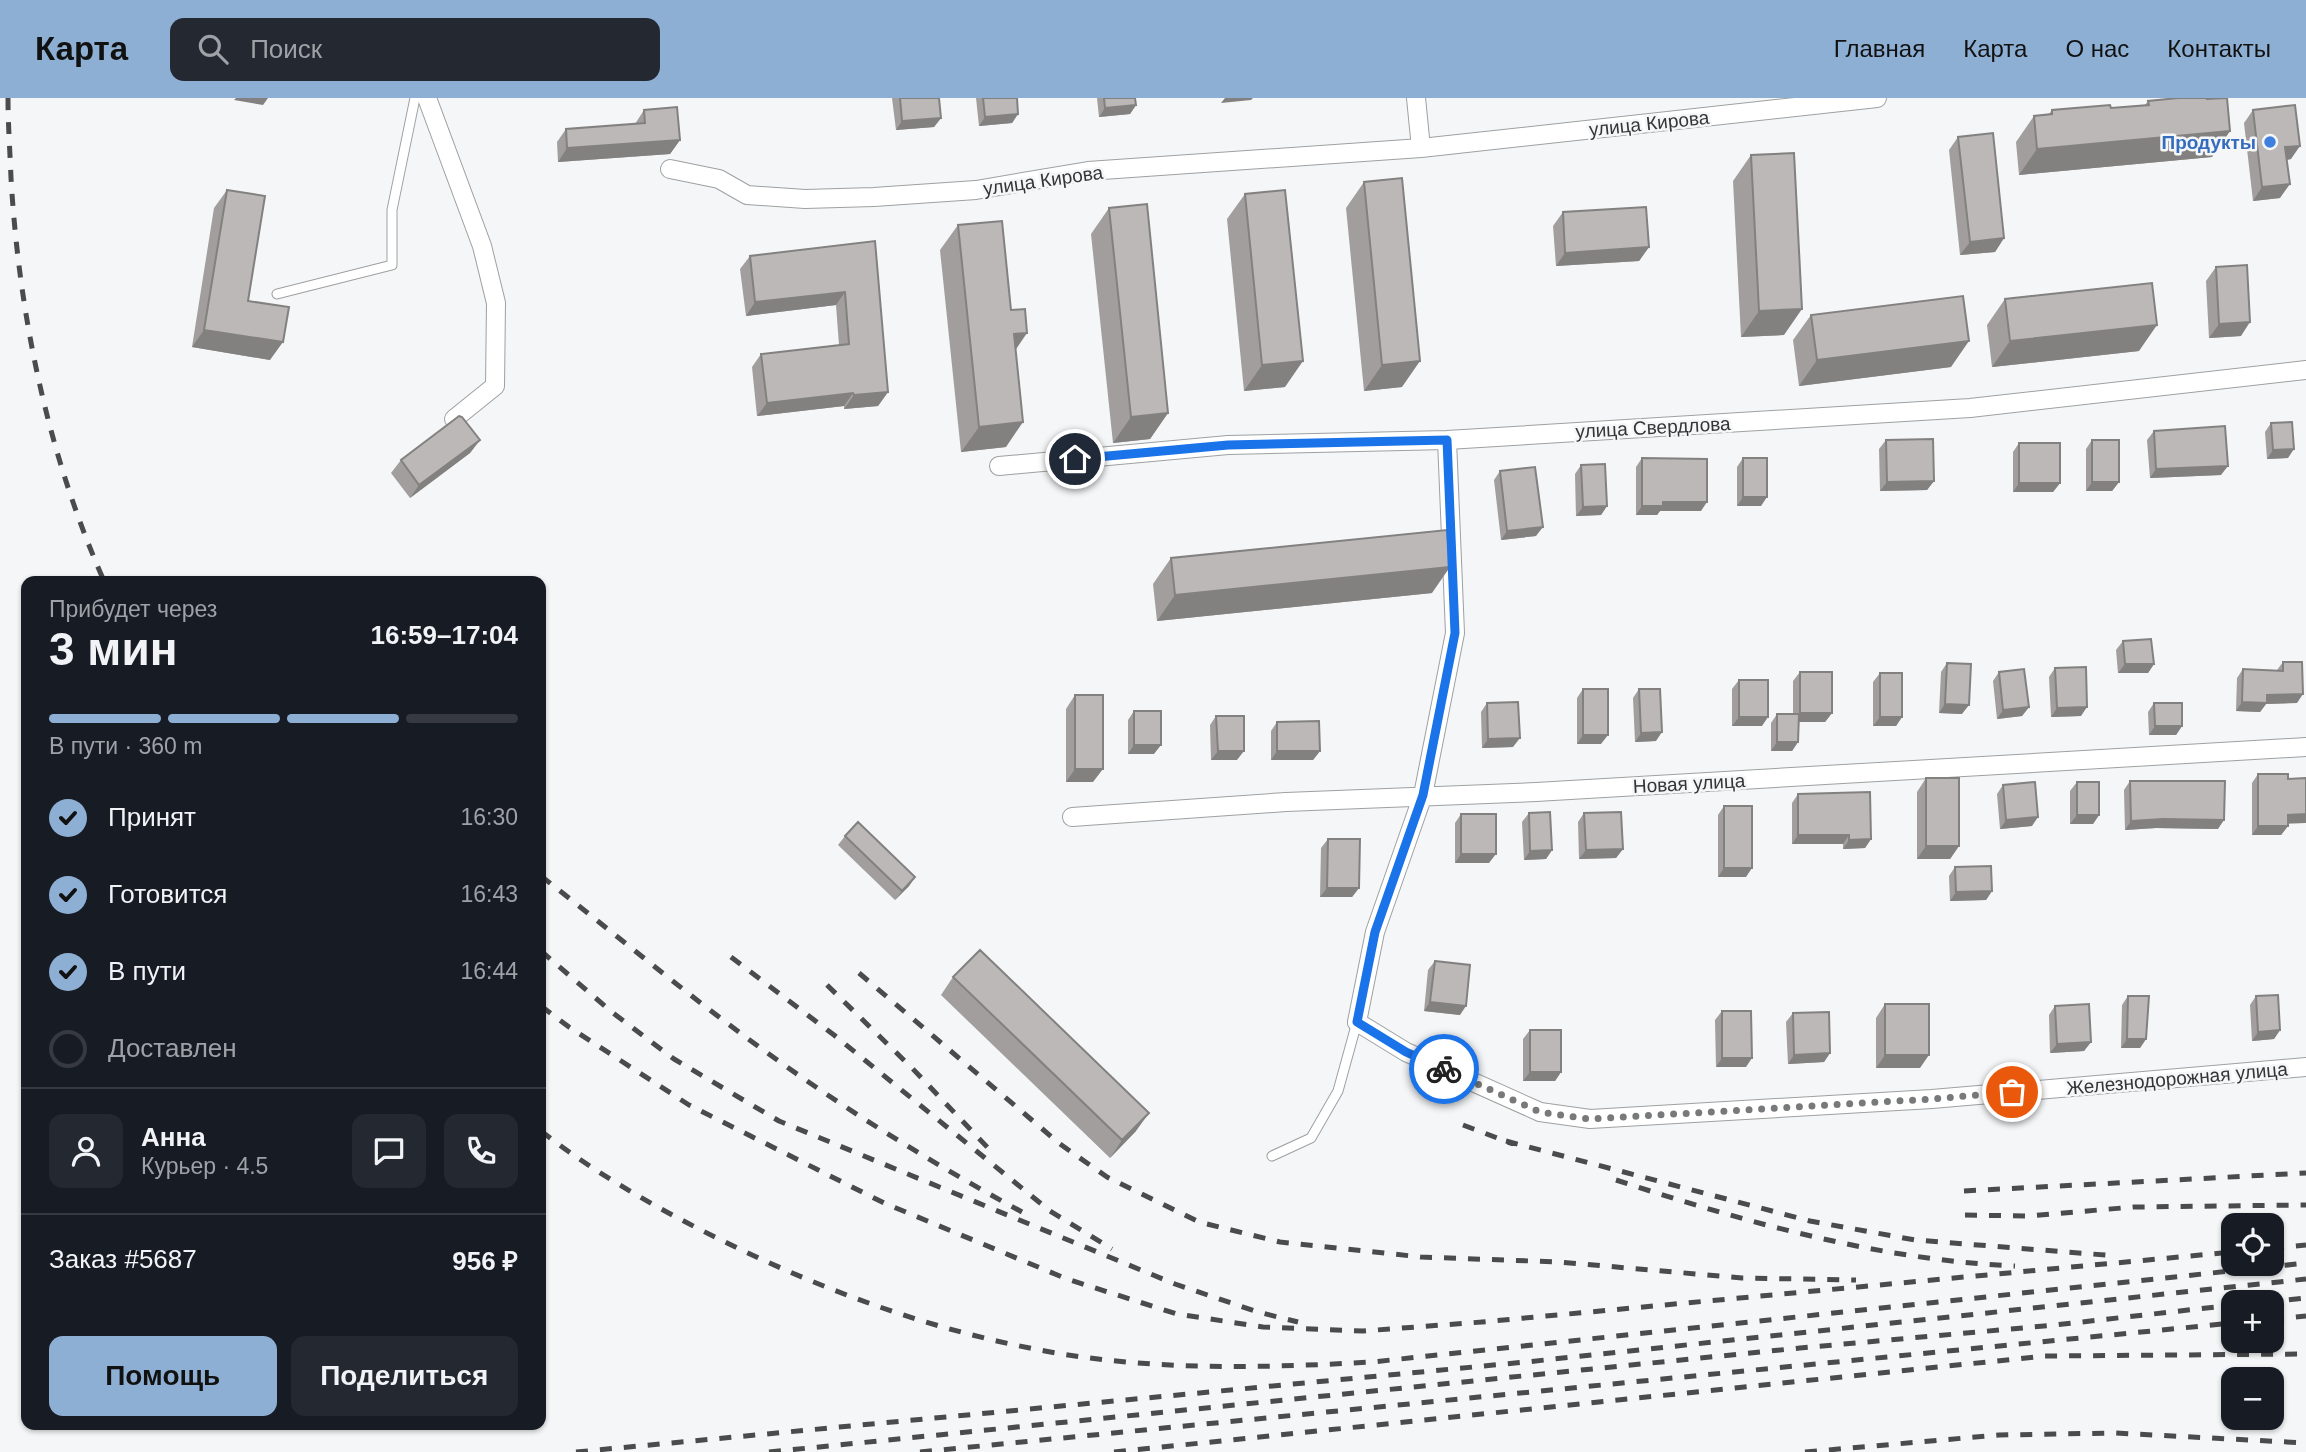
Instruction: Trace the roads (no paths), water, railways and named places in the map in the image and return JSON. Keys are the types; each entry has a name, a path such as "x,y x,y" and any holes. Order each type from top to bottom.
{"street":[{"path":"428,98 482,246 496,303 495,386 454,419"},
{"path":"1416,98 1420,148"},
{"name":"улица Кирова","path":"670,169 719,179 747,194 805,198 874,197 976,190 1087,171 1420,148 1877,98"},
{"name":"улица Свердлова","path":"999,466 1228,445 1447,440 1970,408 2306,370"},
{"path":"1357,1022 1375,932 1423,795 1455,633 1447,440"},
{"name":"Новая улица","path":"1072,817 2306,747"},
{"name":"Железнодорожная улица","path":"1357,1022 1406,1052 1540,1112 1590,1119 1932,1099 2306,1067"}],"lane":[{"path":"277,294 392,265 392,211 415,98"},
{"path":"1272,1156 1311,1138 1338,1091 1357,1022"}],"railway":[{"path":"8,98 15,229 29,332 52,434 84,533 102,576"},
{"path":"546,880 706,1007 793,1071 889,1135 1022,1212"},
{"path":"546,955 613,1013 674,1059 779,1121 1175,1284 1258,1312 1298,1322"},
{"path":"731,957 834,1035 1050,1211 1112,1249"},
{"path":"859,973 1060,1144 1107,1177 1199,1222 1280,1242 1421,1257 1559,1262 1742,1278 1856,1280"},
{"path":"827,985 912,1068 989,1149"},
{"path":"546,1010 689,1105 884,1203 1067,1279 1177,1314 1263,1327 1363,1331 1482,1322 2221,1253"},
{"path":"1463,1125 1513,1144"},
{"path":"546,1135 619,1185 703,1231 785,1270 870,1303 956,1331 1000,1342 1086,1357 1167,1365 1291,1366 1372,1362 2306,1263"},
{"path":"1506,1141 1810,1221 1915,1240 2117,1256"},
{"path":"1964,1191 2306,1173"},
{"path":"1616,1180 1763,1224 1863,1247 1913,1256 2015,1266"},
{"path":"1965,1215 2027,1216 2134,1207 2306,1205"},
{"path":"2284,1247 2306,1245"},
{"path":"576,1452 1526,1362 2306,1279"},
{"path":"2284,1300 2306,1298"},
{"path":"769,1452 2221,1306"},
{"path":"2284,1318 2306,1316"},
{"path":"920,1452 2221,1324"},
{"path":"1114,1452 2045,1356 2306,1354"},
{"path":"1805,1452 1999,1435 2115,1433 2306,1443"}],"place":[{"name":"Продукты","path":"2270,142"}]}
